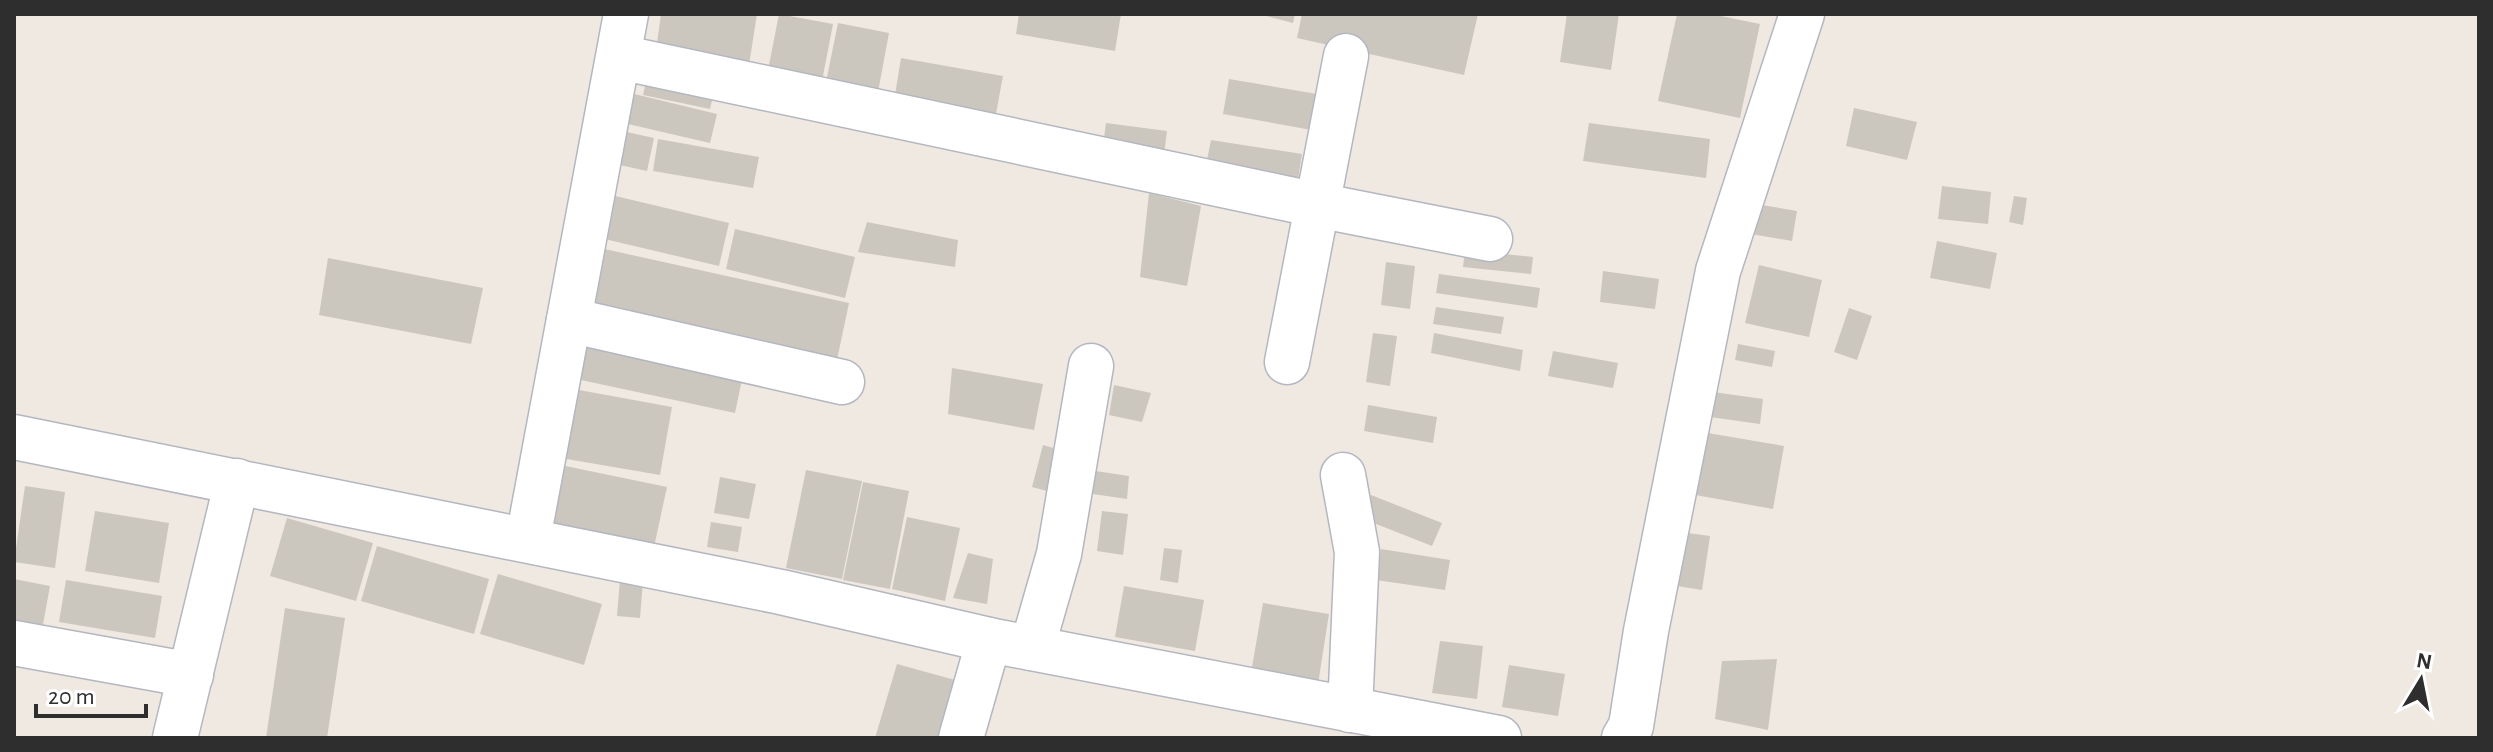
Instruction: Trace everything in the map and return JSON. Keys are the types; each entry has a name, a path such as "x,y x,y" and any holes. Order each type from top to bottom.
{"street":[{"path":"528,539 626,14"},
{"path":"1624,738 1631,726 1646,631 1718,271 1802,14"},
{"path":"1287,362 1346,56"},
{"path":"619,57 1490,239"},
{"path":"569,320 842,382"},
{"path":"1032,648 1059,554 1091,366"},
{"path":"14,437 528,539 989,640 1499,738"},
{"path":"1343,475 1357,552 1350,710"},
{"path":"175,738 237,481"},
{"path":"961,738 989,640"},
{"path":"14,643 191,675"}],"building":[{"path":"661,14 757,14 749,65 656,50"},
{"path":"779,14 833,24 822,81 768,70"},
{"path":"1019,14 1121,14 1115,51 1016,34"},
{"path":"1258,14 1295,14 1293,23"},
{"path":"1302,14 1478,14 1464,75 1297,38"},
{"path":"1567,14 1619,14 1611,70 1560,62"},
{"path":"1677,14 1711,14 1760,24 1740,118 1658,101"},
{"path":"838,23 889,33 878,92 826,82"},
{"path":"901,58 1003,76 995,119 894,101"},
{"path":"649,69 716,84 710,109 643,95"},
{"path":"1229,79 1323,95 1317,131 1223,114"},
{"path":"622,91 717,114 710,143 615,121"},
{"path":"1854,108 1917,122 1907,160 1846,146"},
{"path":"1106,123 1167,131 1163,162 1102,153"},
{"path":"1589,123 1710,139 1706,178 1583,161"},
{"path":"613,129 654,138 647,171 606,162"},
{"path":"658,139 759,157 753,188 653,171"},
{"path":"1211,140 1302,154 1298,179 1206,165"},
{"path":"1942,186 1991,192 1988,224 1938,219"},
{"path":"1149,193 1201,206 1187,286 1140,277"},
{"path":"607,194 729,223 719,266 596,237"},
{"path":"2014,196 2027,198 2023,225 2009,222"},
{"path":"1750,203 1797,211 1792,241 1745,233"},
{"path":"867,222 958,240 955,267 858,252"},
{"path":"735,229 855,257 845,298 726,269"},
{"path":"1937,241 1997,253 1990,289 1930,278"},
{"path":"591,246 849,303 834,374 575,316"},
{"path":"1465,250 1533,257 1531,274 1463,267"},
{"path":"328,258 483,288 471,344 319,315"},
{"path":"1386,262 1415,266 1410,309 1381,305"},
{"path":"1759,265 1822,280 1809,337 1745,323"},
{"path":"1603,271 1659,279 1655,309 1600,302"},
{"path":"1439,274 1540,288 1537,308 1436,293"},
{"path":"1436,307 1504,317 1501,334 1433,324"},
{"path":"1849,308 1872,316 1857,360 1834,352"},
{"path":"578,328 745,365 735,413 567,377"},
{"path":"1373,333 1397,336 1390,386 1366,382"},
{"path":"1434,333 1523,350 1520,371 1431,353"},
{"path":"1738,344 1775,351 1772,367 1735,360"},
{"path":"1553,351 1618,363 1613,388 1548,376"},
{"path":"952,368 1043,384 1034,430 948,414"},
{"path":"1114,385 1151,393 1142,422 1109,415"},
{"path":"568,388 672,407 660,475 555,457"},
{"path":"1713,392 1763,399 1760,424 1710,417"},
{"path":"1368,405 1437,417 1433,443 1364,431"},
{"path":"1690,430 1784,446 1773,509 1679,492"},
{"path":"1043,445 1064,451 1054,493 1032,487"},
{"path":"551,463 667,487 652,556 537,532"},
{"path":"806,470 862,481 842,579 786,568"},
{"path":"1089,470 1129,476 1127,499 1086,493"},
{"path":"720,477 756,484 749,519 714,513"},
{"path":"863,482 909,491 890,589 843,580"},
{"path":"25,486 65,492 55,568 14,562"},
{"path":"1371,495 1442,523 1432,546 1361,518"},
{"path":"95,511 169,523 159,583 85,571"},
{"path":"1102,511 1128,514 1123,555 1097,551"},
{"path":"907,517 960,528 945,601 892,589"},
{"path":"287,518 373,543 356,601 270,576"},
{"path":"711,522 742,527 738,552 707,547"},
{"path":"1673,531 1710,536 1702,590 1665,584"},
{"path":"377,546 489,579 474,634 361,601"},
{"path":"1164,548 1182,550 1178,583 1160,580"},
{"path":"1381,549 1450,560 1445,590 1376,580"},
{"path":"968,553 993,559 987,604 953,598"},
{"path":"498,574 602,604 584,665 480,634"},
{"path":"14,579 50,586 40,641 14,636"},
{"path":"620,579 643,581 640,618 617,616"},
{"path":"66,580 162,596 155,638 59,622"},
{"path":"1124,586 1204,600 1195,651 1115,637"},
{"path":"1263,603 1329,614 1318,684 1251,673"},
{"path":"285,608 345,618 327,738 266,738"},
{"path":"1440,641 1483,646 1477,699 1432,693"},
{"path":"1777,659 1768,730 1715,719 1722,661"},
{"path":"897,664 955,680 938,738 875,738"},
{"path":"1509,665 1565,674 1558,716 1502,707"}]}
